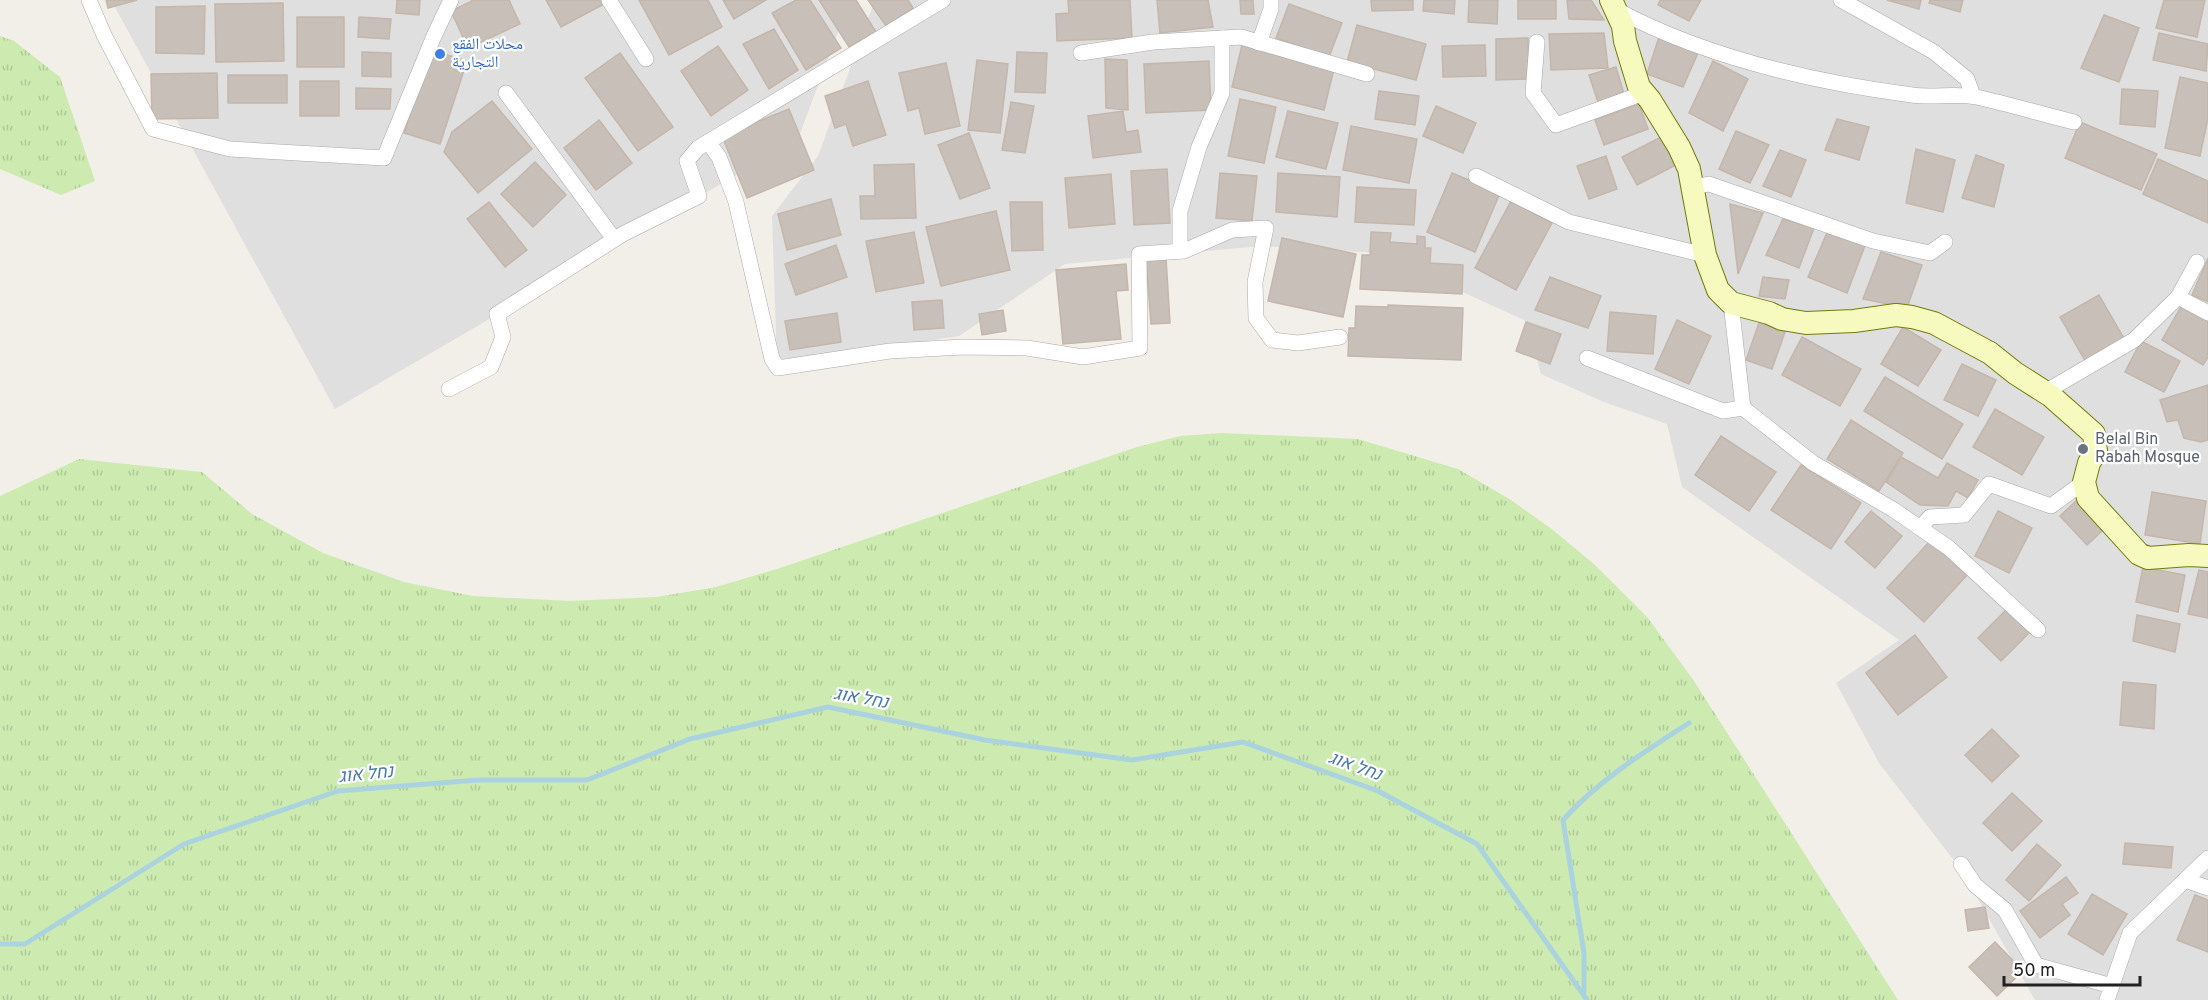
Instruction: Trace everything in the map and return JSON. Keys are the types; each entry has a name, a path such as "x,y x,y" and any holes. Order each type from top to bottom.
{"street":[{"path":"89,0 104,35 153,129 230,149 384,158 451,0"},
{"path":"609,0 645,59"},
{"path":"449,389 491,367 503,337 497,314 615,239 699,196 687,161 698,148 943,0"},
{"path":"1259,43 1271,9 1271,0"},
{"path":"1841,0 1934,52 1967,79 1973,96"},
{"path":"1613,4 1642,24 1732,58 1852,86 1915,96 1973,96 2074,122"},
{"path":"1613,4 1623,26 1625,41 1639,87 1679,147 1689,169 1705,255 1718,290 1731,303 1769,313 1782,319 1806,323 1854,321 1896,315 1934,323 1990,353 2016,374 2045,392 2094,434 2096,451 2089,463 2085,482 2088,498 2139,554 2148,558 2208,556"},
{"path":"1081,53 1153,42 1240,37 1367,74"},
{"path":"1180,251 1180,211 1199,147 1222,93 1222,38"},
{"path":"1537,42 1533,93 1556,125 1644,93"},
{"path":"506,93 615,239"},
{"path":"708,142 719,157 736,202 772,359 778,368 890,351 963,347 1027,348 1083,357 1140,348 1139,254 1180,251 1232,230 1266,228 1255,282 1256,318 1272,340 1298,343 1340,337"},
{"path":"1476,176 1569,222 1705,255"},
{"path":"1693,187 1709,184 1884,243 1930,253 1945,242"},
{"path":"2045,392 2134,340 2178,297 2198,262"},
{"path":"2178,297 2208,314"},
{"path":"1731,303 1743,408 1813,463 1894,510 1949,548 2038,630"},
{"path":"1587,358 1723,411 1743,408"},
{"path":"1920,528 1930,517 1964,515 1989,484 2051,506 2085,482"},
{"path":"1961,864 1975,885 2005,910 2036,965 2110,993 2130,933 2208,858"},
{"path":"2185,880 2208,888"}],"shaded area":[{"path":"111,0 850,0 798,139 335,409"},
{"path":"875,0 2208,0 2208,1000 2035,1000 1962,871 1879,763 1836,683 1899,640 1682,487 1667,424 1604,402 1541,374 1526,321 1377,253 1261,246 1065,264 959,336 777,364 772,216 818,156"}],"green space":[{"path":"0,36 14,41 60,77 95,181 61,195 0,169"},
{"path":"1222,433 1358,439 1458,469 1511,500 1553,530 1594,564 1648,618 1694,681 1898,1000 0,1000 0,496 79,459 202,472 252,514 323,553 404,582 473,596 569,601 656,597 716,587 780,568 1137,447 1180,436"}],"building":[{"path":"106,0 137,0 108,8"},
{"path":"397,0 420,0 419,15 396,13"},
{"path":"472,0 509,0 520,24 468,48 451,11"},
{"path":"546,0 604,0 606,3 561,27"},
{"path":"639,0 708,0 722,27 669,55"},
{"path":"723,0 766,0 734,19"},
{"path":"796,0 810,0 841,48 806,70 772,13"},
{"path":"819,0 856,0 876,32 849,47"},
{"path":"868,0 908,0 913,8 886,26"},
{"path":"1068,0 1130,0 1132,38 1057,41 1056,14 1069,13"},
{"path":"1157,0 1208,0 1213,27 1160,33"},
{"path":"1240,0 1253,0 1254,14 1241,14"},
{"path":"1371,0 1413,0 1413,10 1372,11"},
{"path":"1424,0 1455,0 1454,14 1423,11"},
{"path":"1469,0 1498,0 1497,24 1468,22"},
{"path":"1518,0 1556,0 1556,19 1518,19"},
{"path":"1567,0 1591,0 1604,20 1569,19"},
{"path":"1660,0 1701,0 1689,21 1658,5"},
{"path":"1887,0 1921,0 1919,9"},
{"path":"1930,0 1963,0 1960,12 1929,3"},
{"path":"2164,0 2205,0 2197,37 2156,28"},
{"path":"283,3 284,61 216,62 215,4"},
{"path":"1289,4 1342,23 1329,57 1276,38"},
{"path":"205,6 204,54 156,53 156,7"},
{"path":"2104,15 2139,28 2119,82 2081,68"},
{"path":"297,17 344,17 344,67 297,67"},
{"path":"359,17 391,19 389,39 358,37"},
{"path":"1357,25 1426,44 1416,80 1347,62"},
{"path":"774,29 798,70 769,89 743,44"},
{"path":"1604,33 1608,68 1551,70 1549,34"},
{"path":"2159,33 2208,44 2206,71 2153,60"},
{"path":"1659,37 1698,53 1683,87 1647,74"},
{"path":"1528,38 1529,79 1496,80 1496,39"},
{"path":"1242,45 1334,69 1324,110 1232,87"},
{"path":"1485,45 1486,76 1443,77 1442,46"},
{"path":"718,46 748,90 711,116 681,71"},
{"path":"431,50 467,61 440,144 404,133"},
{"path":"362,52 391,53 391,77 362,76"},
{"path":"1017,52 1047,53 1045,93 1015,92"},
{"path":"620,53 673,127 638,151 585,78"},
{"path":"1105,59 1127,60 1128,110 1106,108"},
{"path":"977,60 1008,64 1000,133 968,130"},
{"path":"1209,61 1211,110 1146,113 1144,64"},
{"path":"1713,61 1748,79 1723,131 1689,113"},
{"path":"946,63 960,126 925,134 919,108 908,111 899,73"},
{"path":"1616,67 1624,94 1598,102 1589,75"},
{"path":"217,73 218,118 152,119 151,74"},
{"path":"228,75 287,75 287,103 228,103"},
{"path":"2180,77 2208,83 2208,118 2200,156 2165,148"},
{"path":"300,81 339,81 339,116 300,116"},
{"path":"868,81 886,135 853,146 846,124 835,128 825,96"},
{"path":"356,88 391,89 390,109 356,109"},
{"path":"2122,89 2158,91 2155,127 2120,124"},
{"path":"1379,91 1419,96 1415,125 1375,119"},
{"path":"1240,99 1276,107 1264,163 1228,156"},
{"path":"492,101 532,149 478,193 444,152 452,132"},
{"path":"1011,102 1034,106 1025,153 1002,150"},
{"path":"1639,104 1648,129 1604,145 1595,120"},
{"path":"1436,106 1476,123 1463,153 1423,136"},
{"path":"789,109 814,170 747,198 722,136"},
{"path":"1123,111 1126,132 1138,130 1141,152 1093,158 1088,116"},
{"path":"1288,111 1338,123 1326,169 1276,157"},
{"path":"1837,119 1869,127 1859,160 1825,150"},
{"path":"599,120 632,163 596,190 564,148"},
{"path":"2080,122 2157,154 2141,190 2065,158"},
{"path":"1351,126 1417,139 1409,183 1343,170"},
{"path":"1736,131 1769,145 1750,183 1719,169"},
{"path":"969,133 990,188 960,199 938,145"},
{"path":"1663,136 1678,164 1637,185 1622,157"},
{"path":"1916,149 1955,160 1943,212 1906,203"},
{"path":"1780,150 1806,160 1791,197 1763,186"},
{"path":"1976,155 2004,165 1994,207 1962,198"},
{"path":"1606,156 1617,189 1589,199 1577,166"},
{"path":"2158,159 2208,181 2208,223 2143,194"},
{"path":"535,162 566,195 533,227 501,194"},
{"path":"914,164 916,218 861,219 860,196 875,196 874,165"},
{"path":"1167,169 1170,223 1134,225 1131,171"},
{"path":"1220,173 1257,176 1252,221 1216,218"},
{"path":"1278,173 1340,177 1337,217 1276,212"},
{"path":"1452,173 1500,193 1475,252 1427,232"},
{"path":"1111,174 1115,224 1069,228 1065,178"},
{"path":"1357,187 1416,190 1414,225 1355,222"},
{"path":"831,199 841,235 787,250 778,214"},
{"path":"1511,201 1552,223 1516,290 1475,268"},
{"path":"489,202 527,250 505,267 467,219"},
{"path":"1010,202 1042,202 1043,250 1012,251"},
{"path":"1730,204 1763,213 1738,274"},
{"path":"996,211 1010,270 941,286 926,227"},
{"path":"1783,219 1814,228 1799,268 1766,255"},
{"path":"1829,228 1866,243 1847,293 1808,277"},
{"path":"914,232 924,283 876,292 866,241"},
{"path":"1371,232 1391,233 1390,242 1417,244 1417,236 1425,237 1425,248 1431,248 1430,263 1463,265 1462,294 1360,289 1362,255 1370,255"},
{"path":"1282,238 1356,254 1343,317 1268,301"},
{"path":"836,245 847,277 796,295 785,264"},
{"path":"1881,252 1922,265 1907,308 1863,299"},
{"path":"1166,258 1170,323 1151,324 1146,260"},
{"path":"2208,258 2208,302 2192,295"},
{"path":"1126,264 1128,290 1116,291 1121,339 1063,344 1056,270"},
{"path":"1550,277 1601,296 1588,328 1535,310"},
{"path":"1763,277 1789,280 1785,299 1759,296"},
{"path":"2099,295 2126,342 2087,364 2060,317"},
{"path":"942,300 944,328 914,330 912,302"},
{"path":"1388,305 1463,308 1461,360 1348,356 1349,328 1355,328 1356,306 1388,307"},
{"path":"2182,305 2208,321 2208,357 2203,365 2162,340"},
{"path":"1003,310 1006,331 982,335 979,314"},
{"path":"1610,312 1656,316 1653,354 1607,351"},
{"path":"837,313 841,342 790,350 785,321"},
{"path":"1677,320 1711,336 1689,384 1655,369"},
{"path":"1526,322 1561,334 1550,364 1516,351"},
{"path":"1759,323 1785,332 1772,369 1746,360"},
{"path":"1903,327 1941,350 1918,386 1881,364"},
{"path":"1802,337 1861,369 1840,406 1782,375"},
{"path":"2141,341 2180,361 2164,392 2125,372"},
{"path":"1962,364 1996,380 1978,416 1944,400"},
{"path":"1885,377 1963,424 1942,459 1864,411"},
{"path":"2208,385 2208,440 2201,442 2184,438 2178,420 2167,422 2160,400"},
{"path":"1995,409 2044,437 2022,475 1973,447"},
{"path":"1851,420 1903,453 1879,491 1827,459"},
{"path":"1721,436 1776,472 1749,511 1695,475"},
{"path":"1901,457 1938,478 1947,463 1978,480 1968,498 1956,491 1948,506 1920,505 1886,482"},
{"path":"1801,465 1861,503 1831,549 1771,510"},
{"path":"2152,492 2206,501 2200,544 2145,535"},
{"path":"2076,501 2103,530 2087,545 2060,516"},
{"path":"1871,511 1902,536 1875,568 1845,542"},
{"path":"1998,511 2032,528 2009,573 1975,556"},
{"path":"1931,540 1968,574 1924,622 1887,588"},
{"path":"2143,567 2185,575 2178,612 2136,602"},
{"path":"2199,570 2208,572 2208,618 2188,614"},
{"path":"2007,609 2030,632 2001,661 1978,638"},
{"path":"2137,615 2180,624 2175,652 2133,641"},
{"path":"1915,635 1947,677 1898,715 1866,673"},
{"path":"2123,682 2156,685 2154,729 2120,725"},
{"path":"1992,729 2019,756 1992,782 1965,755"},
{"path":"2012,793 2042,821 2012,851 1983,823"},
{"path":"2125,843 2173,847 2171,868 2123,864"},
{"path":"2037,844 2061,865 2029,901 2006,880"},
{"path":"2066,877 2078,893 2062,904 2070,915 2040,938 2020,911"},
{"path":"2092,894 2127,914 2103,955 2068,934"},
{"path":"2195,895 2208,900 2208,952 2177,940"},
{"path":"1985,907 1989,928 1968,931 1965,910"},
{"path":"1995,942 2023,971 1997,996 1969,967"}],"waterway":[{"name":"נחל אוג","path":"0,944 25,944 184,844 338,791 478,780 587,780 690,739 828,707 985,740 1132,760 1243,742 1378,791 1477,844 1587,1000"},
{"path":"1584,993 1584,953 1563,820 1607,779 1689,723"}],"place":[{"name":"محلات الفقع التجارية","path":"440,54"},
{"name":"Belal Bin Rabah Mosque","path":"2083,449"}]}
